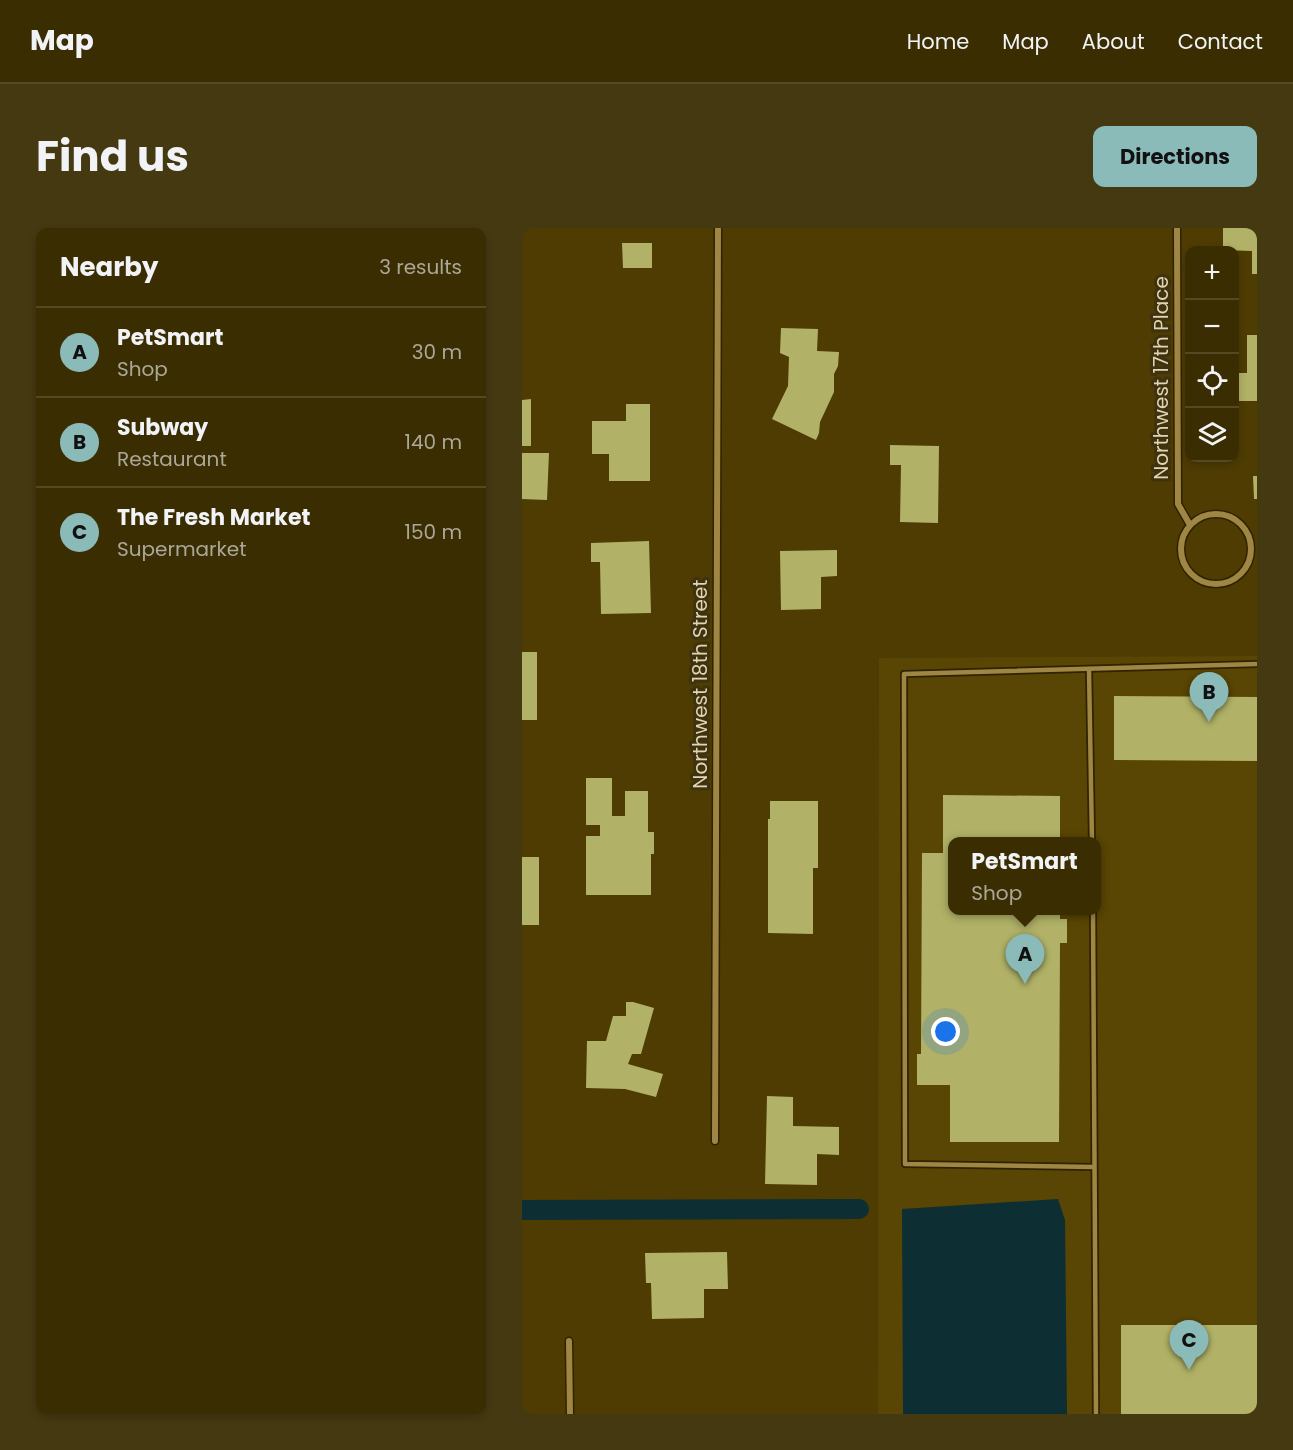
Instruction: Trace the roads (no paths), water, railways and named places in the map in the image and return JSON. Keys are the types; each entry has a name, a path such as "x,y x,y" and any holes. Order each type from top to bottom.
{"street":[{"name":"Northwest 18th Street","path":"715,1141 718,228"},
{"name":"Northwest 17th Place","path":"1177,228 1178,504 1190,525"},
{"path":"1220,513 1240,523 1247,531 1251,542 1248,564 1242,573 1233,581 1209,584 1197,579 1188,571 1182,560 1180,548 1183,536 1190,525 1198,518 1220,513"},
{"path":"569,1341 570,1414"}],"lane":[{"path":"1094,1167 905,1164 904,674 1257,664"},
{"path":"1089,669 1092,837"},
{"path":"1092,915 1096,1414"}],"water":[{"path":"1058,1199 1065,1220 1067,1414 903,1414 902,1209"}],"waterway":[{"path":"522,1210 859,1209"}],"place":[{"name":"Subway","path":"1209,722"},
{"name":"PetSmart","path":"1025,984"},
{"name":"The Fresh Market","path":"1189,1370"}]}
